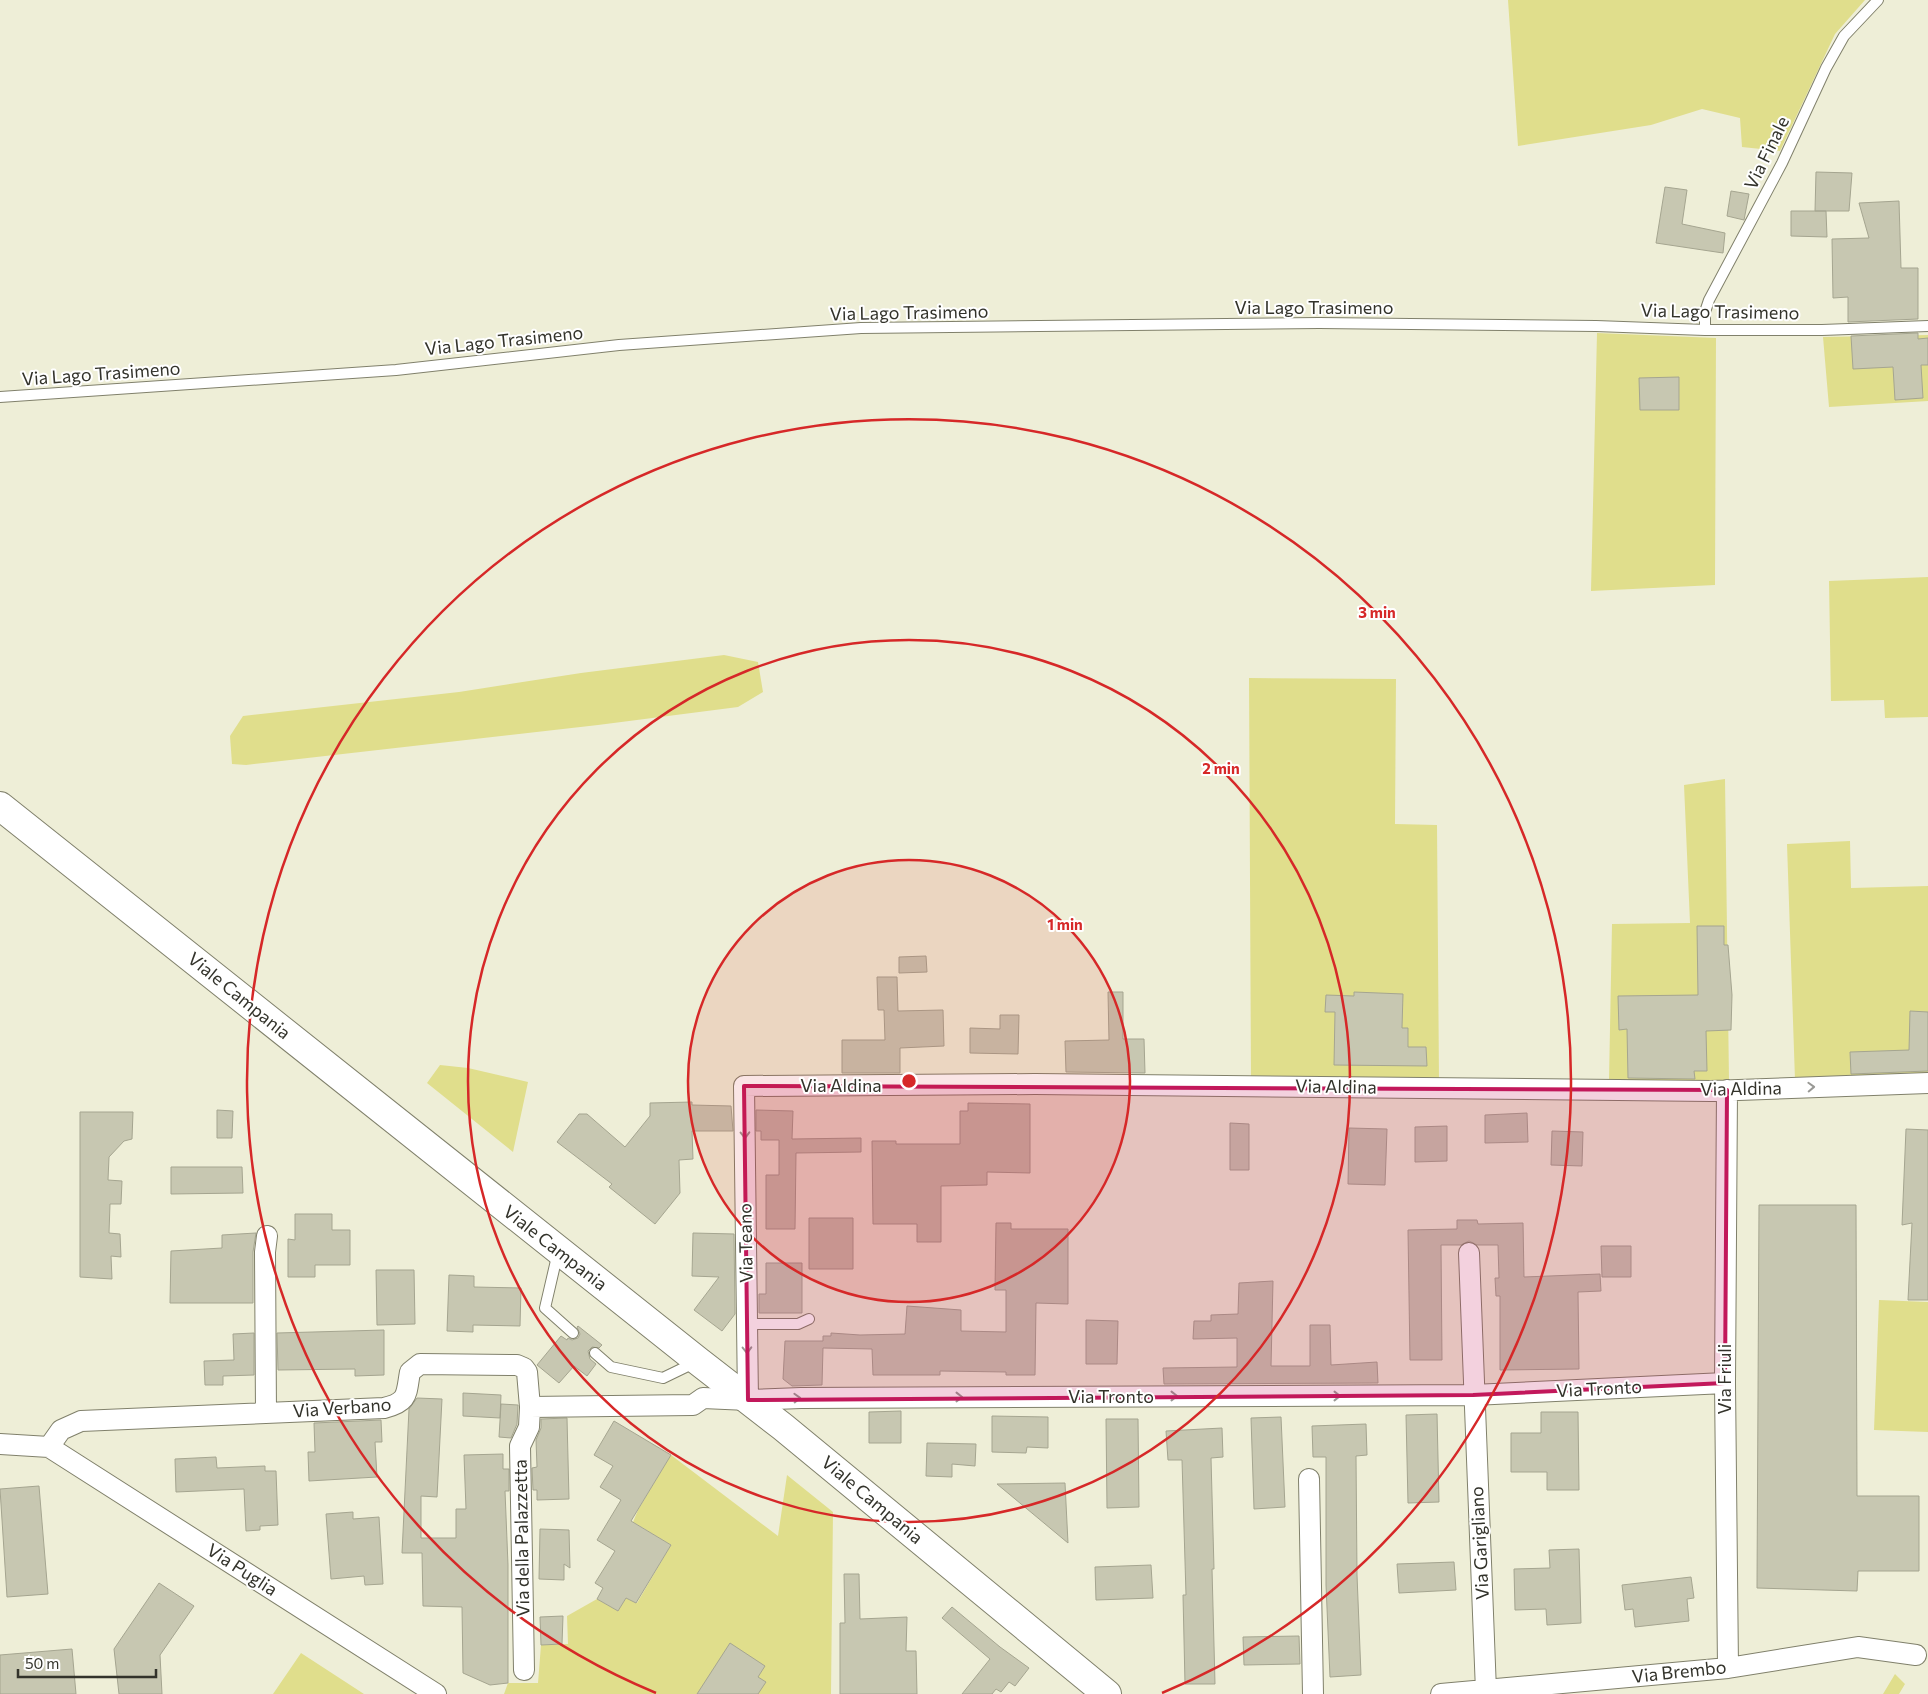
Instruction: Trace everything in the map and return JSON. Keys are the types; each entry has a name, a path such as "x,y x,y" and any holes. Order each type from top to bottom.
{"street":[{"name":"Viale Campania","path":"0,806 783,1427 1107,1694"},
{"name":"Via Aldina","path":"744,1086 1035,1084 1727,1090 1928,1083"},
{"name":"Via Teano","path":"744,1086 748,1400"},
{"name":"Via Friuli","path":"1727,1090 1725,1383 1728,1668"},
{"path":"266,1413 265,1252 267,1236"},
{"path":"1468,1253 1473,1395"},
{"name":"Via Verbano","path":"49,1447 61,1430 80,1421 384,1408 399,1405 404,1400 407,1392 410,1372 420,1364 517,1365 527,1372 530,1407"},
{"name":"Via Tronto","path":"748,1400 1473,1395 1725,1383"},
{"name":"Via Garigliano","path":"1473,1395 1486,1691"},
{"path":"530,1407 693,1405 703,1398 748,1400"},
{"name":"Via della Palazzetta","path":"524,1670 520,1446 529,1427 530,1407"},
{"name":"Via Puglia","path":"0,1444 49,1447 436,1694"},
{"path":"1309,1479 1313,1694"},
{"name":"Via Brembo","path":"1441,1694 1728,1668 1858,1646 1916,1655"}],"lane":[{"name":"Via Finale","path":"1705,330 1708,300 1778,171 1826,68 1844,36 1878,0"},
{"name":"Via Lago Trasimeno","path":"0,398 396,370 619,345 861,328 1329,324 1822,330 1928,326"},
{"path":"559,1251 545,1308 573,1333"},
{"path":"747,1324 798,1324 809,1319"},
{"path":"595,1353 612,1367 663,1378 698,1361"}],"highlighted area":[{"path":"744,1086 1727,1090 1725,1383 1473,1395 748,1400"}],"shaded area":[{"path":"1508,0 1865,0 1835,34 1780,151 1742,147 1740,118 1702,109 1651,125 1518,146"},
{"path":"1597,333 1716,338 1715,585 1591,591"},
{"path":"1928,335 1928,401 1829,407 1823,337"},
{"path":"1928,577 1928,717 1885,718 1884,700 1831,701 1829,581"},
{"path":"724,655 758,662 763,692 738,707 246,765 232,764 230,736 243,716 459,692 581,673"},
{"path":"1249,678 1396,679 1395,824 1437,825 1439,1081 1251,1079"},
{"path":"1725,779 1729,1081 1609,1081 1612,924 1690,923 1684,785"},
{"path":"1850,841 1851,888 1928,886 1928,1076 1795,1080 1787,844"},
{"path":"440,1065 468,1068 528,1082 513,1152 427,1083"},
{"path":"1879,1300 1928,1302 1928,1432 1874,1430"},
{"path":"671,1455 778,1536 787,1475 833,1512 831,1694 504,1694 508,1683 538,1683 541,1645 568,1644 567,1616 597,1599 618,1611 626,1598 637,1603 671,1545 633,1522 638,1510"},
{"path":"301,1653 364,1694 273,1694"},
{"path":"1895,1674 1905,1684 1899,1694 1883,1694"}],"building":[{"path":"1816,172 1852,173 1849,211 1815,211"},
{"path":"1665,187 1687,190 1682,224 1725,233 1723,253 1656,243"},
{"path":"1731,191 1749,194 1744,220 1727,216"},
{"path":"1899,201 1901,268 1918,268 1918,319 1848,322 1848,297 1833,298 1832,239 1869,238 1859,203"},
{"path":"1791,211 1826,211 1827,237 1791,236"},
{"path":"1918,333 1918,339 1928,338 1928,365 1921,365 1923,398 1895,400 1893,367 1853,369 1851,336"},
{"path":"1679,377 1679,410 1640,410 1639,378"},
{"path":"1697,926 1724,926 1724,945 1728,945 1732,995 1731,1030 1706,1031 1707,1071 1694,1071 1695,1079 1628,1078 1627,1029 1619,1030 1618,996 1698,995"},
{"path":"926,956 927,972 899,973 899,957"},
{"path":"877,977 897,977 898,1011 943,1010 944,1046 900,1048 900,1073 842,1073 842,1040 885,1040 884,1010 878,1010"},
{"path":"1108,992 1123,992 1123,1039 1144,1039 1145,1073 1066,1072 1065,1041 1109,1040"},
{"path":"1354,992 1403,994 1402,1028 1408,1028 1408,1047 1426,1047 1427,1066 1334,1065 1335,1012 1325,1012 1326,995 1354,996"},
{"path":"1910,1011 1928,1012 1928,1071 1851,1074 1850,1052 1909,1050"},
{"path":"1000,1015 1019,1015 1018,1054 970,1053 970,1028 1000,1029"},
{"path":"692,1102 692,1105 731,1106 733,1131 692,1131 693,1159 679,1160 680,1193 655,1224 609,1187 612,1184 557,1142 579,1114 587,1114 625,1147 650,1116 650,1103"},
{"path":"968,1103 1030,1104 1030,1173 987,1172 987,1185 941,1186 941,1242 917,1242 917,1224 873,1224 872,1141 896,1141 896,1144 960,1144 960,1111 968,1111"},
{"path":"217,1110 233,1111 232,1138 217,1138"},
{"path":"756,1110 793,1111 792,1139 861,1138 861,1152 796,1153 795,1229 766,1229 766,1175 779,1175 779,1140 761,1140 761,1131 756,1131"},
{"path":"80,1112 133,1112 132,1139 124,1141 109,1157 108,1180 122,1181 121,1204 110,1204 109,1233 120,1234 121,1257 111,1256 112,1279 80,1277"},
{"path":"1527,1113 1528,1142 1485,1143 1485,1115"},
{"path":"1230,1123 1249,1124 1249,1170 1230,1170"},
{"path":"1447,1126 1447,1161 1415,1162 1415,1127"},
{"path":"1349,1128 1387,1129 1385,1185 1348,1184"},
{"path":"1906,1129 1928,1130 1928,1300 1908,1300 1912,1223 1902,1225"},
{"path":"1552,1131 1583,1132 1582,1166 1551,1165"},
{"path":"171,1167 242,1167 243,1193 171,1194"},
{"path":"1759,1205 1856,1205 1857,1496 1919,1496 1919,1571 1858,1571 1857,1591 1757,1588"},
{"path":"295,1214 332,1214 332,1230 350,1230 350,1265 315,1265 315,1277 288,1277 288,1239 295,1240"},
{"path":"809,1218 853,1218 853,1269 809,1269"},
{"path":"1457,1220 1477,1220 1478,1224 1523,1223 1524,1277 1600,1274 1601,1291 1578,1292 1579,1369 1500,1370 1500,1296 1496,1296 1495,1278 1499,1278 1498,1245 1477,1245 1469,1241 1461,1245 1441,1245 1442,1360 1410,1360 1408,1230 1457,1229"},
{"path":"996,1223 1011,1223 1011,1229 1068,1229 1068,1304 1036,1303 1035,1375 1006,1375 1006,1372 940,1371 940,1375 873,1375 872,1349 823,1348 822,1385 792,1386 783,1379 785,1341 823,1341 823,1336 831,1336 831,1333 860,1335 905,1334 907,1306 961,1310 961,1331 1006,1332 1006,1290 995,1290"},
{"path":"256,1233 253,1252 253,1303 170,1303 171,1251 222,1248 222,1235"},
{"path":"693,1233 734,1234 735,1314 722,1331 694,1310 719,1277 692,1276"},
{"path":"1601,1246 1631,1246 1631,1277 1602,1277"},
{"path":"766,1263 802,1263 802,1313 759,1313 759,1294 766,1294"},
{"path":"376,1270 414,1270 415,1324 377,1325"},
{"path":"449,1275 474,1276 474,1287 521,1288 520,1326 473,1325 473,1332 447,1331"},
{"path":"1273,1281 1271,1366 1310,1366 1310,1325 1330,1325 1331,1365 1377,1362 1378,1383 1164,1384 1163,1368 1237,1367 1237,1338 1193,1339 1194,1321 1211,1321 1211,1315 1238,1314 1239,1283"},
{"path":"1086,1320 1118,1321 1117,1364 1086,1364"},
{"path":"578,1326 602,1345 599,1348 592,1347 588,1351 590,1359 596,1364 587,1376 574,1366 559,1383 537,1365 561,1336 567,1340 568,1338 572,1340 578,1338 580,1334"},
{"path":"384,1330 384,1375 355,1376 355,1369 278,1370 277,1333"},
{"path":"254,1333 254,1375 223,1376 223,1385 205,1385 204,1361 234,1360 233,1334"},
{"path":"463,1393 501,1395 500,1418 463,1416"},
{"path":"417,1398 442,1399 437,1497 421,1496 421,1538 456,1538 456,1509 466,1509 464,1455 503,1454 503,1469 509,1469 509,1491 505,1491 508,1565 508,1683 490,1685 463,1673 462,1607 423,1606 422,1553 402,1553 409,1409"},
{"path":"501,1404 518,1405 517,1424 511,1438 499,1437"},
{"path":"901,1411 901,1443 869,1443 869,1412"},
{"path":"1541,1412 1578,1412 1579,1490 1547,1490 1547,1472 1511,1472 1511,1433 1541,1433"},
{"path":"1437,1414 1439,1502 1408,1503 1406,1415"},
{"path":"992,1416 1048,1417 1048,1448 1027,1447 1026,1453 992,1452"},
{"path":"1281,1417 1285,1507 1254,1509 1251,1418"},
{"path":"567,1418 569,1499 537,1500 537,1490 533,1490 532,1468 537,1467 536,1440 541,1428 541,1419"},
{"path":"1106,1419 1138,1419 1139,1507 1107,1508"},
{"path":"381,1420 382,1442 375,1442 377,1477 309,1481 308,1452 315,1452 314,1423"},
{"path":"614,1421 671,1455 631,1521 671,1545 636,1603 626,1598 618,1611 597,1599 603,1588 595,1583 615,1551 597,1540 621,1500 600,1487 613,1466 594,1455"},
{"path":"1366,1424 1367,1455 1356,1456 1357,1575 1361,1675 1330,1677 1326,1585 1326,1457 1313,1457 1312,1426"},
{"path":"1222,1428 1223,1457 1211,1458 1215,1684 1185,1684 1183,1595 1186,1595 1182,1460 1168,1460 1166,1431"},
{"path":"927,1443 976,1444 975,1466 952,1464 952,1477 926,1476"},
{"path":"216,1457 217,1468 265,1466 265,1471 276,1471 278,1525 260,1526 260,1530 246,1531 244,1489 176,1492 175,1459"},
{"path":"1065,1483 1068,1543 997,1484"},
{"path":"39,1486 48,1594 7,1597 0,1489"},
{"path":"353,1512 353,1519 379,1517 383,1584 365,1585 364,1576 331,1579 326,1514"},
{"path":"540,1529 569,1530 570,1568 564,1564 564,1580 539,1579"},
{"path":"1579,1549 1581,1623 1547,1625 1546,1609 1515,1610 1514,1569 1550,1568 1549,1550"},
{"path":"1454,1562 1456,1590 1399,1593 1397,1564"},
{"path":"1151,1565 1153,1598 1096,1600 1095,1567"},
{"path":"844,1574 859,1574 860,1619 907,1617 906,1651 916,1651 917,1694 840,1694 840,1623 845,1623"},
{"path":"1691,1577 1694,1598 1687,1599 1689,1621 1635,1627 1633,1609 1625,1610 1622,1585"},
{"path":"159,1583 194,1606 160,1655 162,1694 119,1694 114,1649"},
{"path":"952,1607 1000,1647 1029,1668 1015,1686 1009,1682 1001,1692 996,1689 992,1694 962,1694 990,1659 942,1618"},
{"path":"563,1616 562,1644 541,1645 540,1617"},
{"path":"1299,1636 1300,1664 1244,1665 1243,1637"},
{"path":"730,1643 765,1666 758,1677 766,1682 758,1694 697,1694"},
{"path":"72,1649 76,1694 0,1694 0,1655"}]}
